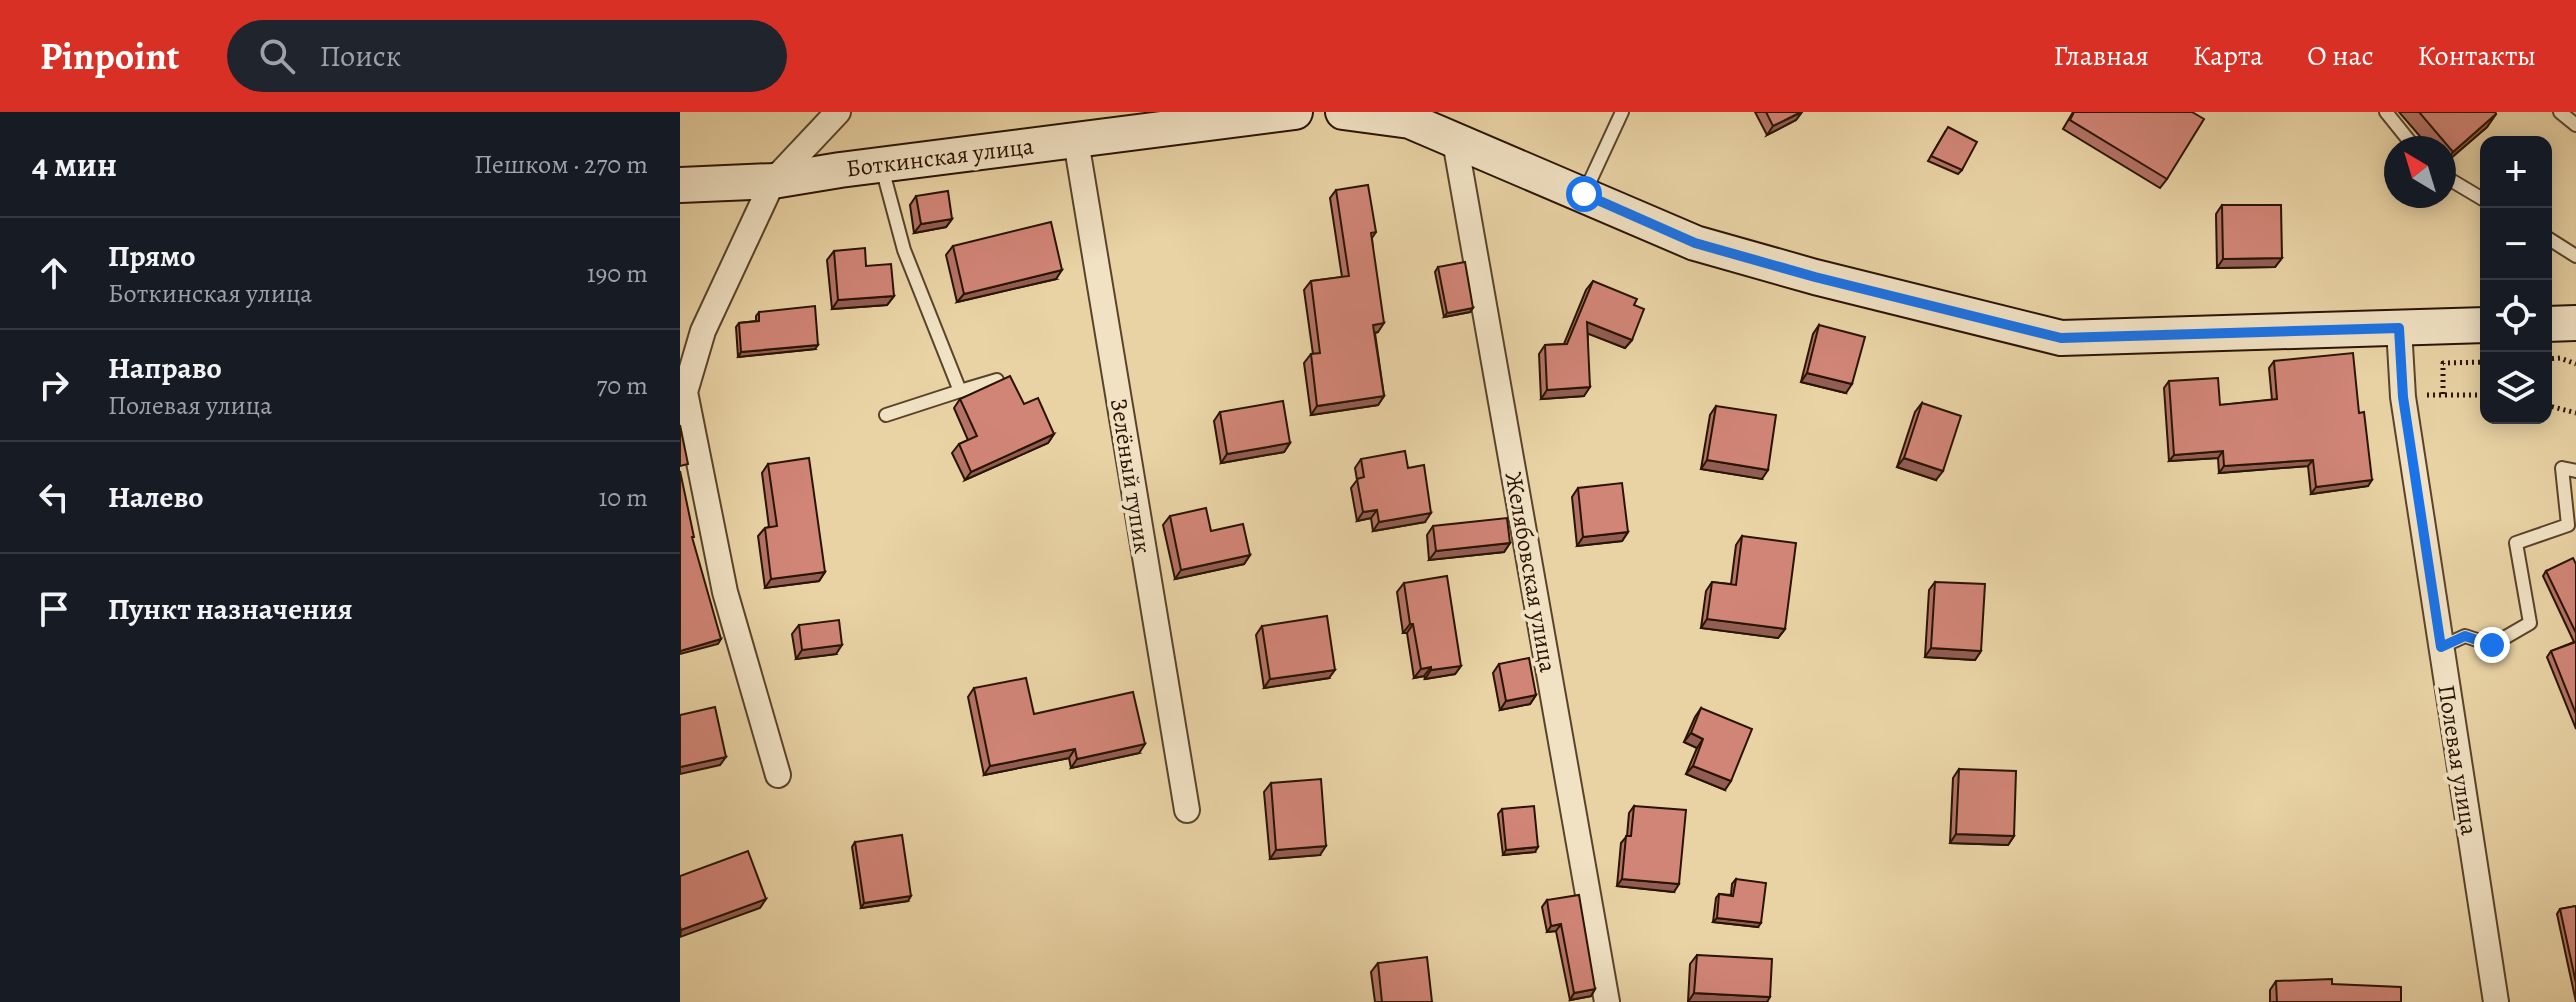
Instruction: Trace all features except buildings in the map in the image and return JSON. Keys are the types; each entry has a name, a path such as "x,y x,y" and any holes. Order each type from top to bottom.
{"street":[{"path":"778,775 725,592 685,392 703,331 773,181 838,112"},
{"name":"Боткинская улица","path":"680,185 773,181 1295,112"},
{"path":"1343,112 1410,121 1695,243 1815,277 2061,338 2480,325"},
{"name":"Зелёный тупик","path":"1076,141 1187,810"},
{"name":"Желябовская улица","path":"1455,141 1607,1002"},
{"path":"2552,324 2576,323"},
{"name":"Полевая улица","path":"2399,328 2403,397 2496,1002"}],"lane":[{"path":"1584,194 1622,112"},
{"path":"2386,112 2405,136"},
{"path":"2560,112 2576,125"},
{"path":"881,165 904,250 960,391"},
{"path":"2456,183 2480,197"},
{"path":"2552,241 2576,256"},
{"path":"886,415 997,380"},
{"path":"2441,647 2465,636 2492,645 2530,623 2516,543 2568,525 2562,468 2576,471"}],"path":[{"path":"2552,359 2576,364"},
{"path":"2443,394 2443,363 2480,362"},
{"path":"2403,397 2480,395"},
{"path":"2552,407 2576,413"}],"route":[{"path":"1584,194 1695,243 1815,277 2061,338 2399,328 2403,397 2441,647 2465,636 2492,645"}]}
